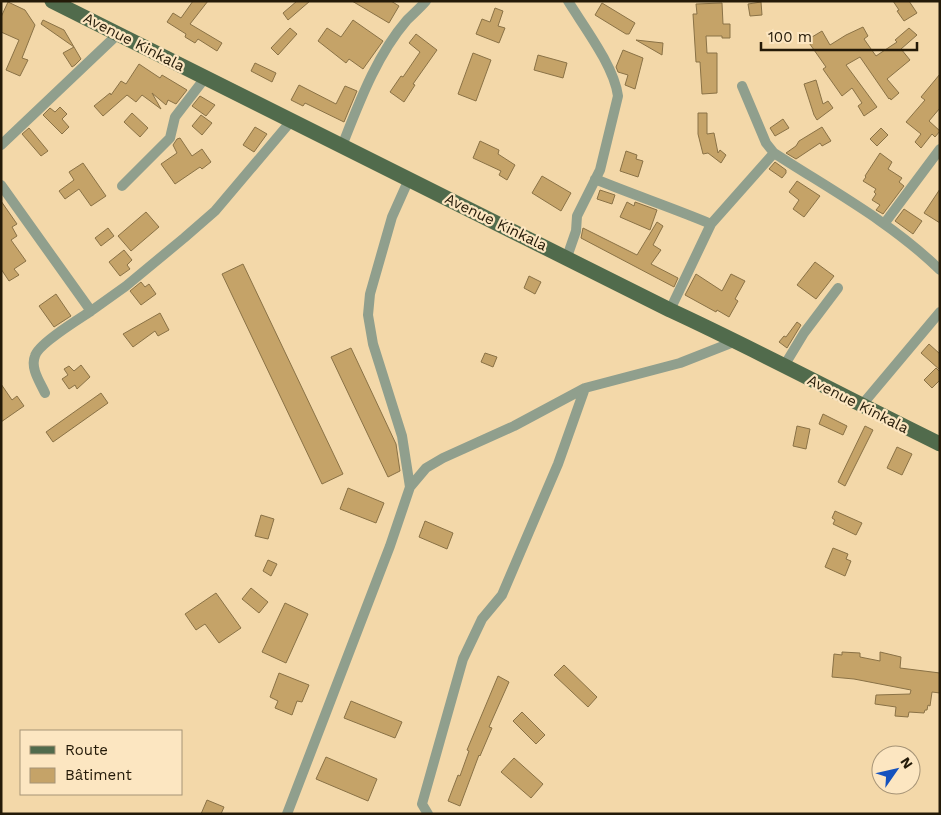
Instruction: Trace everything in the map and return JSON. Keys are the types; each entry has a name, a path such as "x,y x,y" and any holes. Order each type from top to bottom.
{"main road":[{"name":"Avenue Kinkala","path":"52,1 940,444"}],"street":[{"path":"342,146 362,97 382,58 407,20 426,1"},
{"path":"566,257 576,231 577,216 600,170 618,96 617,85 596,45 568,1"},
{"path":"1,145 118,34"},
{"path":"122,186 170,138 175,118 205,78"},
{"path":"742,86 766,143 774,153 853,201 940,270"},
{"path":"45,393 36,374 34,363 35,354 42,345 126,286 215,211 292,120"},
{"path":"884,224 940,149"},
{"path":"670,310 711,224 774,153"},
{"path":"409,179 392,217 370,294 368,315 373,344 402,436 410,487"},
{"path":"596,179 711,224"},
{"path":"1,185 90,311"},
{"path":"784,366 804,332 838,288"},
{"path":"861,406 940,312"},
{"path":"287,814 390,546 410,487 426,468 443,458 514,426 584,388 680,363 736,341"},
{"path":"428,814 421,809 463,659 482,619 502,595 558,464 584,388"}],"building":[{"path":"193,1 208,1 190,24 222,43 217,51 198,39 195,43 185,37 186,34 167,22 173,13 181,18"},
{"path":"297,1 310,1 288,20 283,13"},
{"path":"352,1 391,1 399,6 389,23"},
{"path":"893,1 909,1 917,13 904,21"},
{"path":"8,2 25,10 35,25 22,58 28,60 20,76 6,70 19,40 1,32 1,17"},
{"path":"761,2 762,15 750,16 748,4"},
{"path":"602,3 635,23 629,34 595,15"},
{"path":"722,3 723,24 730,24 730,38 706,36 707,53 717,53 717,93 702,94 700,62 696,62 693,14 697,14 696,4"},
{"path":"495,8 503,11 498,26 505,28 499,43 476,34 482,19 490,22"},
{"path":"43,20 64,30 74,47 41,24"},
{"path":"353,20 383,41 363,69 349,59 346,63 318,41 327,28 341,37"},
{"path":"863,27 868,36 864,39 876,56 897,42 895,40 909,28 917,35 901,49 910,60 887,79 899,93 891,100 860,57 846,65 877,107 864,116 858,106 862,103 852,88 842,96 823,69 826,67 807,40 822,31 830,45"},
{"path":"290,28 297,34 278,55 271,48"},
{"path":"416,34 437,50 413,84 415,85 404,102 390,92 420,52 409,43"},
{"path":"636,40 663,43 662,55"},
{"path":"74,47 81,59 72,67 63,53"},
{"path":"623,50 643,58 635,89 625,85 628,75 618,72 616,67"},
{"path":"473,53 491,60 476,101 458,94"},
{"path":"538,55 567,63 563,78 534,70"},
{"path":"255,63 276,73 272,82 251,71"},
{"path":"139,64 160,78 162,75 187,90 176,104 168,100 166,105 152,93 161,109 142,95 136,102 127,95 103,116 94,106 110,93 111,95 121,81 126,84"},
{"path":"940,74 940,108 929,121 940,131 935,137 932,134 921,148 915,142 921,134 906,122 925,100 921,97"},
{"path":"816,80 823,104 828,101 833,108 817,120 804,84"},
{"path":"299,85 336,104 345,86 357,91 344,122 305,103 303,106 291,100"},
{"path":"200,96 215,105 206,116 192,106"},
{"path":"60,107 67,114 62,119 69,127 62,134 43,115 50,108 55,112"},
{"path":"132,113 148,128 140,137 124,122"},
{"path":"698,113 707,113 707,134 714,133 718,153 720,150 726,155 721,163 708,153 703,154 698,134"},
{"path":"201,115 212,123 202,135 192,126"},
{"path":"783,119 789,128 775,136 770,128"},
{"path":"255,127 267,134 254,152 243,145"},
{"path":"822,127 831,141 822,146 820,143 796,159 786,153 796,146 799,141"},
{"path":"29,128 48,151 41,156 22,134"},
{"path":"881,128 888,135 877,146 870,139"},
{"path":"180,138 192,156 202,149 211,162 175,184 161,164 177,153 173,145"},
{"path":"480,141 499,150 498,154 515,165 507,180 499,175 501,171 473,158"},
{"path":"626,151 637,155 636,159 643,161 638,177 620,171"},
{"path":"880,153 892,162 888,169 902,178 899,182 904,186 883,214 876,210 880,205 872,200 876,194 874,192 876,189 863,181"},
{"path":"775,162 786,170 782,178 769,169"},
{"path":"83,163 106,196 91,206 79,189 65,199 59,191 74,180 69,172"},
{"path":"542,176 571,193 561,211 532,193"},
{"path":"797,181 820,196 804,217 793,209 799,200 789,192"},
{"path":"940,189 940,223 924,213"},
{"path":"600,190 615,195 612,204 597,199"},
{"path":"1,201 17,224 12,227 17,236 11,240 26,261 14,269 19,275 9,281 1,269"},
{"path":"627,202 634,206 635,202 657,210 650,230 620,217"},
{"path":"904,209 922,221 913,234 895,221"},
{"path":"146,212 159,227 131,251 118,236"},
{"path":"657,222 663,226 653,245 661,250 651,264 678,278 674,287 581,238 583,228 637,255"},
{"path":"108,228 114,236 101,246 95,238"},
{"path":"124,250 132,260 127,265 130,269 120,276 109,262"},
{"path":"815,262 834,276 816,299 797,285"},
{"path":"243,264 343,474 322,484 222,274"},
{"path":"696,274 722,291 731,274 745,281 735,299 738,301 729,317 685,295"},
{"path":"529,276 541,282 535,294 524,288"},
{"path":"141,282 145,287 149,284 156,294 141,305 130,291"},
{"path":"56,294 71,316 54,327 39,306"},
{"path":"160,313 169,330 158,336 155,331 133,347 123,334"},
{"path":"797,322 801,325 787,348 779,342 784,336 786,337"},
{"path":"929,344 940,354 940,370 921,353"},
{"path":"351,348 396,444 400,471 388,477 331,357"},
{"path":"485,353 497,357 493,367 481,362"},
{"path":"81,365 90,377 77,389 75,385 69,389 62,379 68,375 64,369 69,366 74,371"},
{"path":"936,368 940,372 940,380 932,388 924,380"},
{"path":"1,384 12,400 17,396 24,406 1,422"},
{"path":"101,393 108,403 53,442 46,432"},
{"path":"823,414 847,426 843,435 819,424"},
{"path":"797,426 810,429 806,449 793,446"},
{"path":"865,426 873,430 845,486 838,482"},
{"path":"897,447 912,454 902,475 887,468"},
{"path":"348,488 384,503 376,523 340,509"},
{"path":"835,511 862,523 856,535 833,524 835,520 832,518"},
{"path":"261,515 274,519 268,539 255,536"},
{"path":"425,521 453,533 447,549 419,537"},
{"path":"833,548 848,554 846,559 851,561 845,576 825,567"},
{"path":"268,560 277,564 271,576 263,571"},
{"path":"251,588 268,602 259,613 242,599"},
{"path":"216,593 241,628 219,643 205,624 196,630 185,614"},
{"path":"285,603 308,614 286,663 262,652"},
{"path":"842,652 860,653 860,657 880,661 880,652 901,657 900,668 940,673 940,693 932,692 930,706 928,705 924,713 909,712 908,717 895,716 896,707 875,704 876,695 910,694 911,690 854,679 832,677 834,654 842,655"},
{"path":"564,665 597,697 588,707 554,675"},
{"path":"279,673 309,685 302,702 297,701 292,715 275,708 278,701 270,697"},
{"path":"498,676 509,682 489,727 492,728 479,755 460,806 448,801 458,775 460,776 469,751 467,750"},
{"path":"351,701 402,722 395,738 344,718"},
{"path":"522,712 545,735 536,744 513,721"},
{"path":"326,757 377,779 368,801 316,779"},
{"path":"514,758 543,784 531,798 501,772"},
{"path":"207,800 224,807 221,814 201,814"}]}
